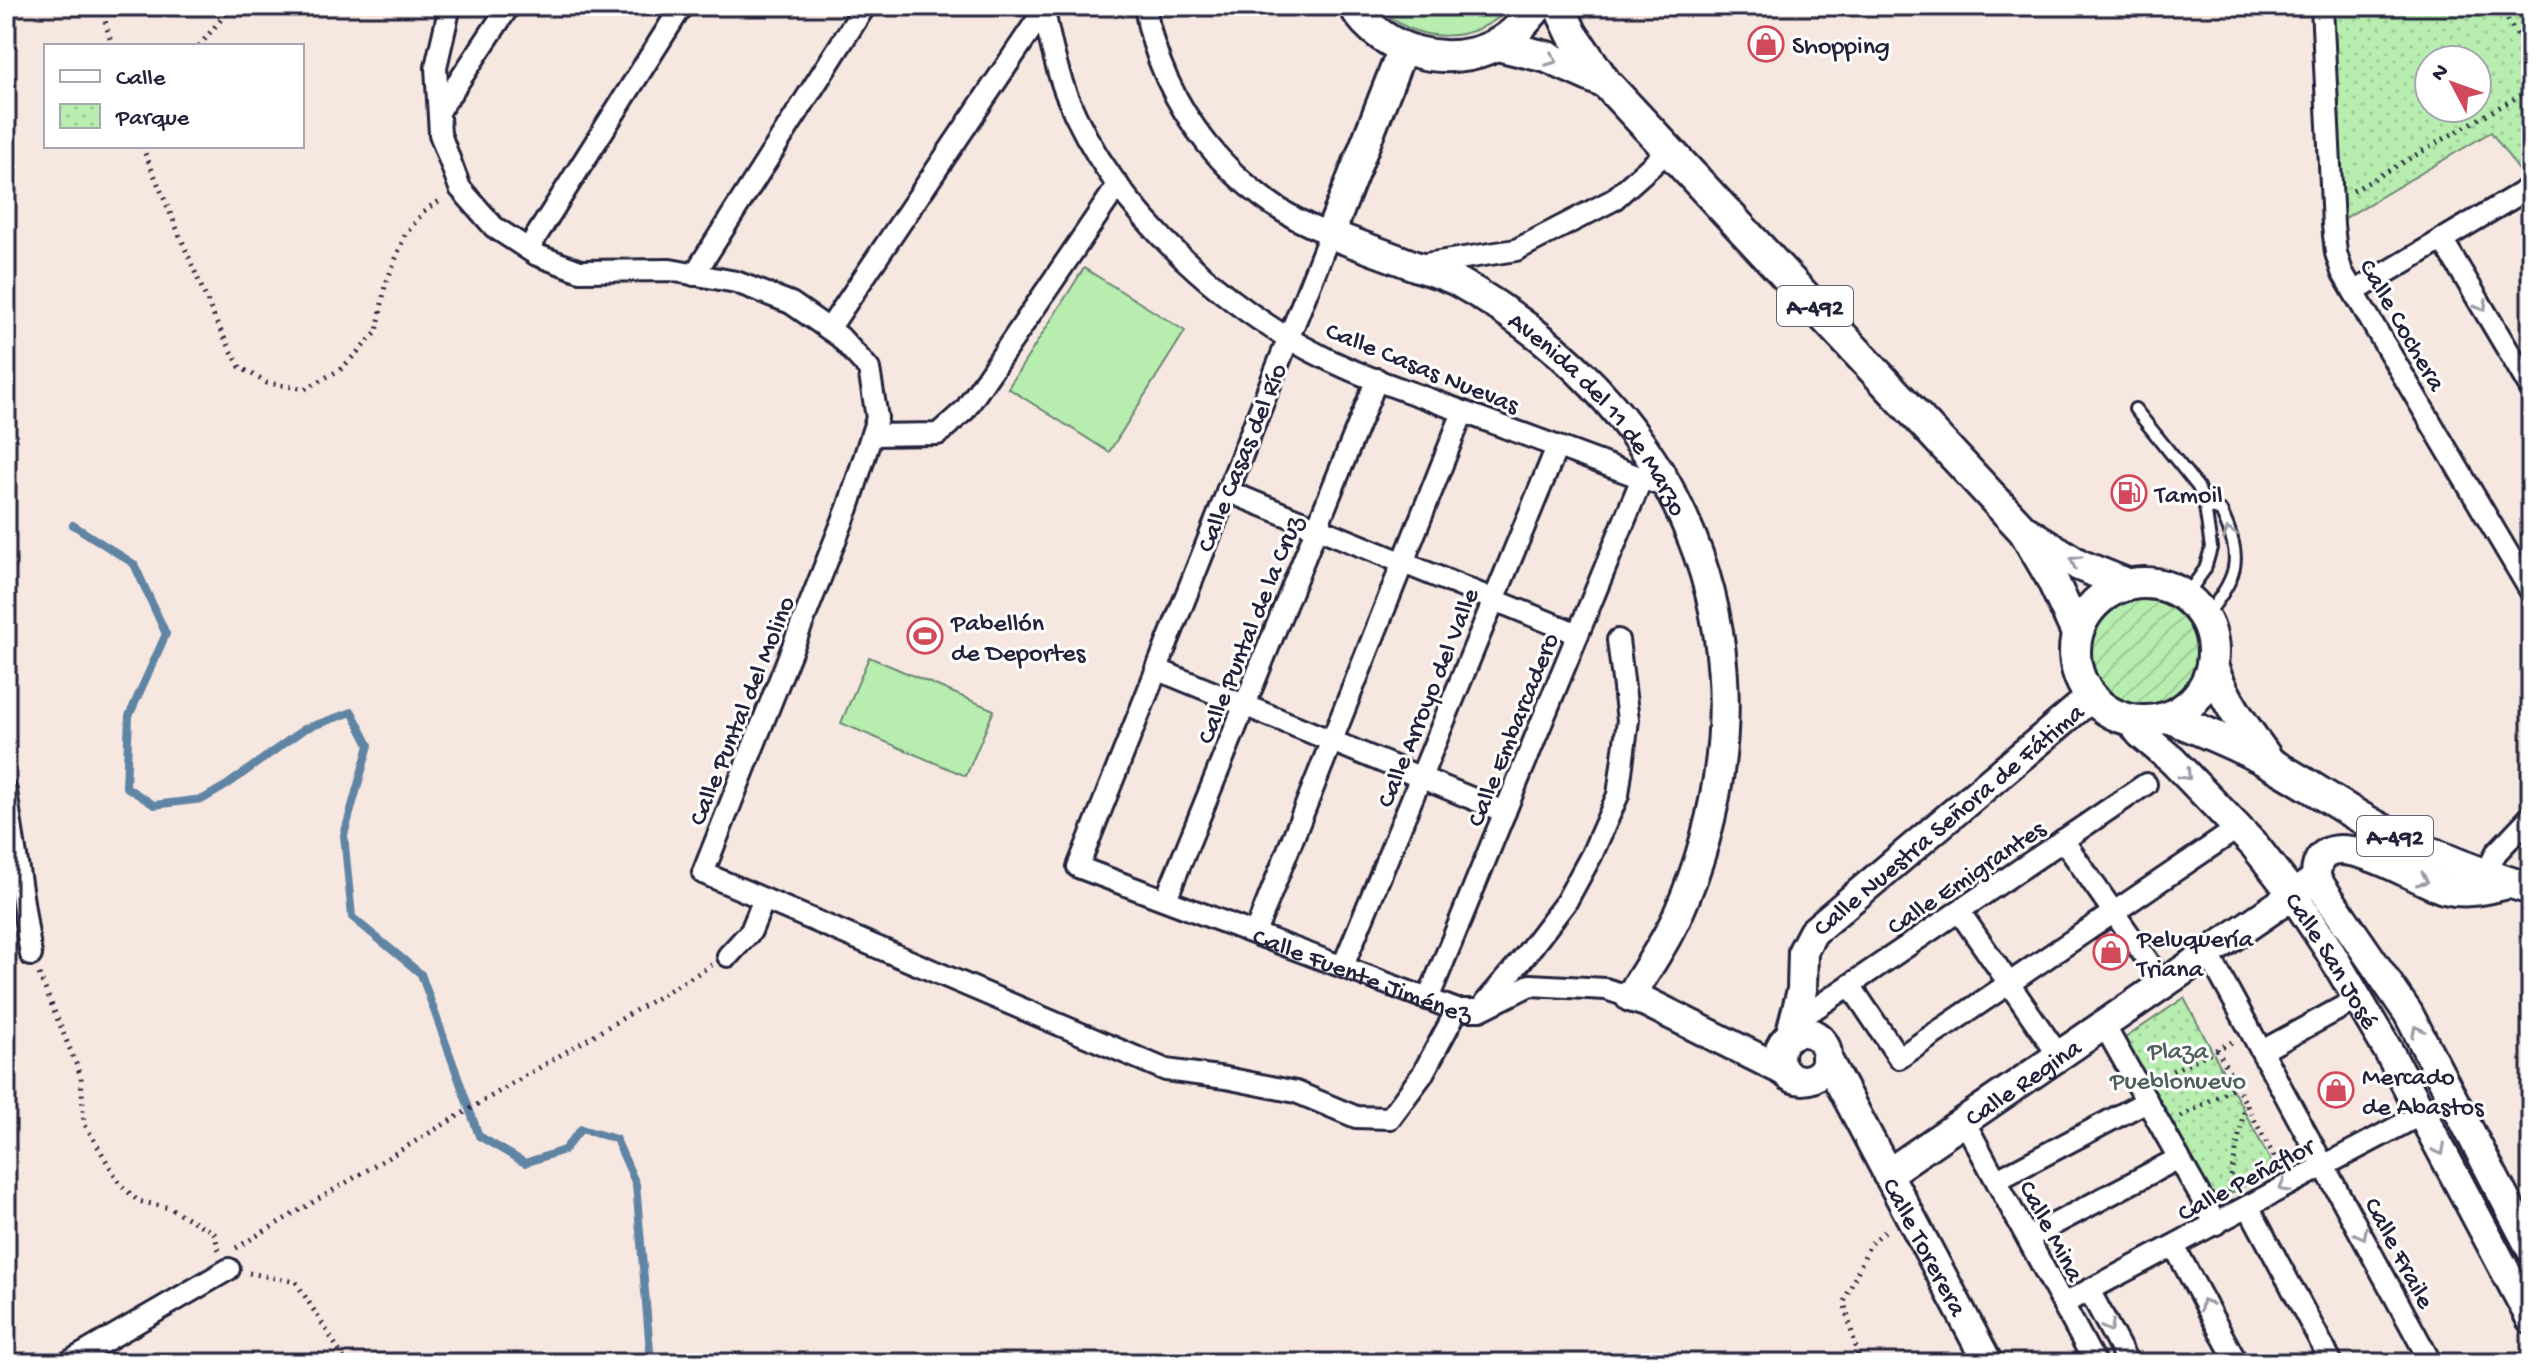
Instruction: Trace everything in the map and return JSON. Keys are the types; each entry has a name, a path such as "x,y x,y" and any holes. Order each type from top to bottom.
{"main road":[{"name":"A-492","path":"1354,6 1377,33 1403,48 1434,56 1466,55 1497,45 1522,27 1538,6"},
{"name":"A-492","path":"1559,6 1572,34 1605,82 2024,531 2052,579 2077,633 2076,667 2081,683 2091,697"},
{"name":"A-492","path":"1497,45 1547,57 1605,82"},
{"name":"A-492","path":"2024,531 2079,565 2129,585 2158,584 2195,608 2212,642 2212,666 2220,686 2238,718 2270,762"},
{"path":"2077,633 2085,616 2097,602 2112,591 2129,585"},
{"path":"2168,717 2196,696 2212,666"},
{"path":"2091,697 2115,716 2130,720"},
{"name":"A-492","path":"2130,720 2149,721 2168,717 2222,739 2270,762 2390,834 2510,882"}],"street":[{"name":"Calle Puntal del Molino","path":"450,6 436,67 440,134 460,188 494,227 537,255 580,271 670,270 736,282 791,303 840,337 869,369 877,418 848,508 703,873 1166,1070 1296,1092 1356,1117 1390,1118 1422,1075 1457,1010"},
{"path":"439,111 509,6"},
{"path":"528,249 682,6"},
{"path":"694,275 865,6"},
{"name":"Avenida del 11 de Marzo","path":"1145,6 1149,33 1177,102 1215,154 1259,195 1307,226 1457,281 1520,321 1564,355 1616,409 1669,488 1697,547 1717,616 1725,692 1720,762 1705,840 1675,920 1630,997"},
{"name":"Calle Cochera","path":"2322,6 2332,203 2336,253 2342,272 2531,592"},
{"path":"829,329 1043,8"},
{"name":"Calle Casas Nuevas","path":"1043,8 1053,56 1067,95 1090,141 1118,185 1170,245 1238,303 1288,336 1350,370 1669,488"},
{"name":"Calle Casas del Río","path":"1078,867 1403,48"},
{"path":"1415,266 1516,250 1613,200 1669,150"},
{"path":"872,435 938,434 965,410 1118,185"},
{"path":"2354,292 2442,239 2529,193"},
{"path":"2442,239 2531,389"},
{"name":"Calle Puntal de la Cruz","path":"1166,899 1377,379"},
{"path":"1255,933 1463,412"},
{"name":"Calle Arroyo del Valle","path":"1343,966 1557,447"},
{"name":"Calle Embarcadero","path":"1428,999 1642,478"},
{"path":"1227,491 1578,634"},
{"path":"1480,1010 1566,902 1592,854 1618,795 1628,720 1618,640"},
{"path":"1156,669 1505,812"},
{"name":"Calle Nuestra Señora de Fátima","path":"1793,1076 1779,1057 1805,1028 1803,951 1813,932 2091,697"},
{"name":"Calle San José","path":"2130,720 2255,846 2304,887 2408,1013 2531,1249"},
{"name":"Calle Emigrantes","path":"1805,1028 1850,985 2146,784"},
{"path":"6,791 10,838 31,955"},
{"path":"2304,887 2325,854 2334,850 2363,853 2444,889 2472,893 2510,882 2496,853 2531,816"},
{"path":"1850,985 1899,1058 2238,828"},
{"path":"2063,840 2164,984"},
{"name":"Calle Fuente Jiménez","path":"1078,867 1457,1010 1480,1010 1530,985 1606,989 1646,1002 1793,1076"},
{"name":"Calle San José","path":"2304,887 2359,998 2531,1319"},
{"name":"Calle Regina","path":"1887,1174 2304,887"},
{"path":"728,956 751,931 764,899"},
{"path":"1959,911 2059,1056"},
{"name":"Calle Fraile","path":"2208,953 2431,1363"},
{"path":"2262,1051 2359,998"},
{"path":"2104,1025 2219,1222"},
{"path":"1737,1047 1748,1049 1805,1028 1822,1070 1817,1076 1793,1076"},
{"name":"Calle Torerera","path":"1805,1028 1863,1129 1988,1363"},
{"name":"Calle Torerera","path":"1793,1076 1843,1110 1863,1129"},
{"path":"1997,1180 2143,1094"},
{"name":"Calle Peñaflor","path":"2063,1304 2452,1098"},
{"name":"Calle Mina","path":"1964,1121 2095,1363"},
{"path":"2028,1238 2179,1158"},
{"path":"2248,1206 2332,1363"},
{"path":"2174,1246 2237,1363"},
{"path":"67,1363 226,1263"},
{"name":"Calle Mina","path":"2089,1290 2128,1363"}],"lane":[{"path":"2135,409 2198,487 2205,506 2211,548 2195,608"},
{"path":"2195,608 2225,592 2237,561 2231,533 2221,511 2205,506"}],"path":[{"path":"101,6 111,44"},
{"path":"201,44 232,6"},
{"path":"2499,6 2531,57"},
{"path":"2332,203 2531,89"},
{"path":"143,148 217,324 240,367 267,383 305,389 341,369 377,332 385,286 405,235 426,209 460,188"},
{"path":"31,955 81,1076 84,1123 120,1184 138,1201 170,1208 214,1233 226,1263"},
{"path":"226,1263 728,956"},
{"path":"2143,1094 2251,1032"},
{"path":"2217,1049 2290,1184"},
{"path":"2162,1127 2236,1086"},
{"path":"2219,1222 2245,1105"},
{"path":"1860,1363 1844,1302 1870,1244 1907,1213"},
{"path":"226,1263 296,1282 347,1363"}],"green space":[{"path":"1378,6 1512,6 1480,28 1445,36 1409,28"},
{"path":"2322,6 2531,6 2531,187 2491,132 2333,225"},
{"path":"1084,268 1185,331 1109,452 1008,388"},
{"path":"2143,600 2163,604 2180,616 2192,633 2196,653 2192,673 2180,690 2163,702 2143,706 2123,702 2106,690 2094,673 2090,653 2094,633 2106,616 2123,604"},
{"path":"869,657 994,710 966,776 841,723"},
{"name":"Plaza Pueblonuevo","path":"2184,998 2275,1169 2212,1204 2122,1040"}],"waterway":[{"path":"73,525 134,564 166,634 129,716 126,787 154,805 203,799 304,729 352,712 369,745 344,835 352,917 421,974 479,1136 525,1163 564,1150 581,1129 616,1139 636,1184 651,1363"}],"place":[{"name":"Shopping","path":"1766,44"},
{"name":"Tamoil","path":"2129,493"},
{"name":"Pabellón de Deportes","path":"925,636"},
{"name":"Peluquería Triana","path":"2111,952"},
{"name":"Mercado de Abastos","path":"2336,1090"}]}
